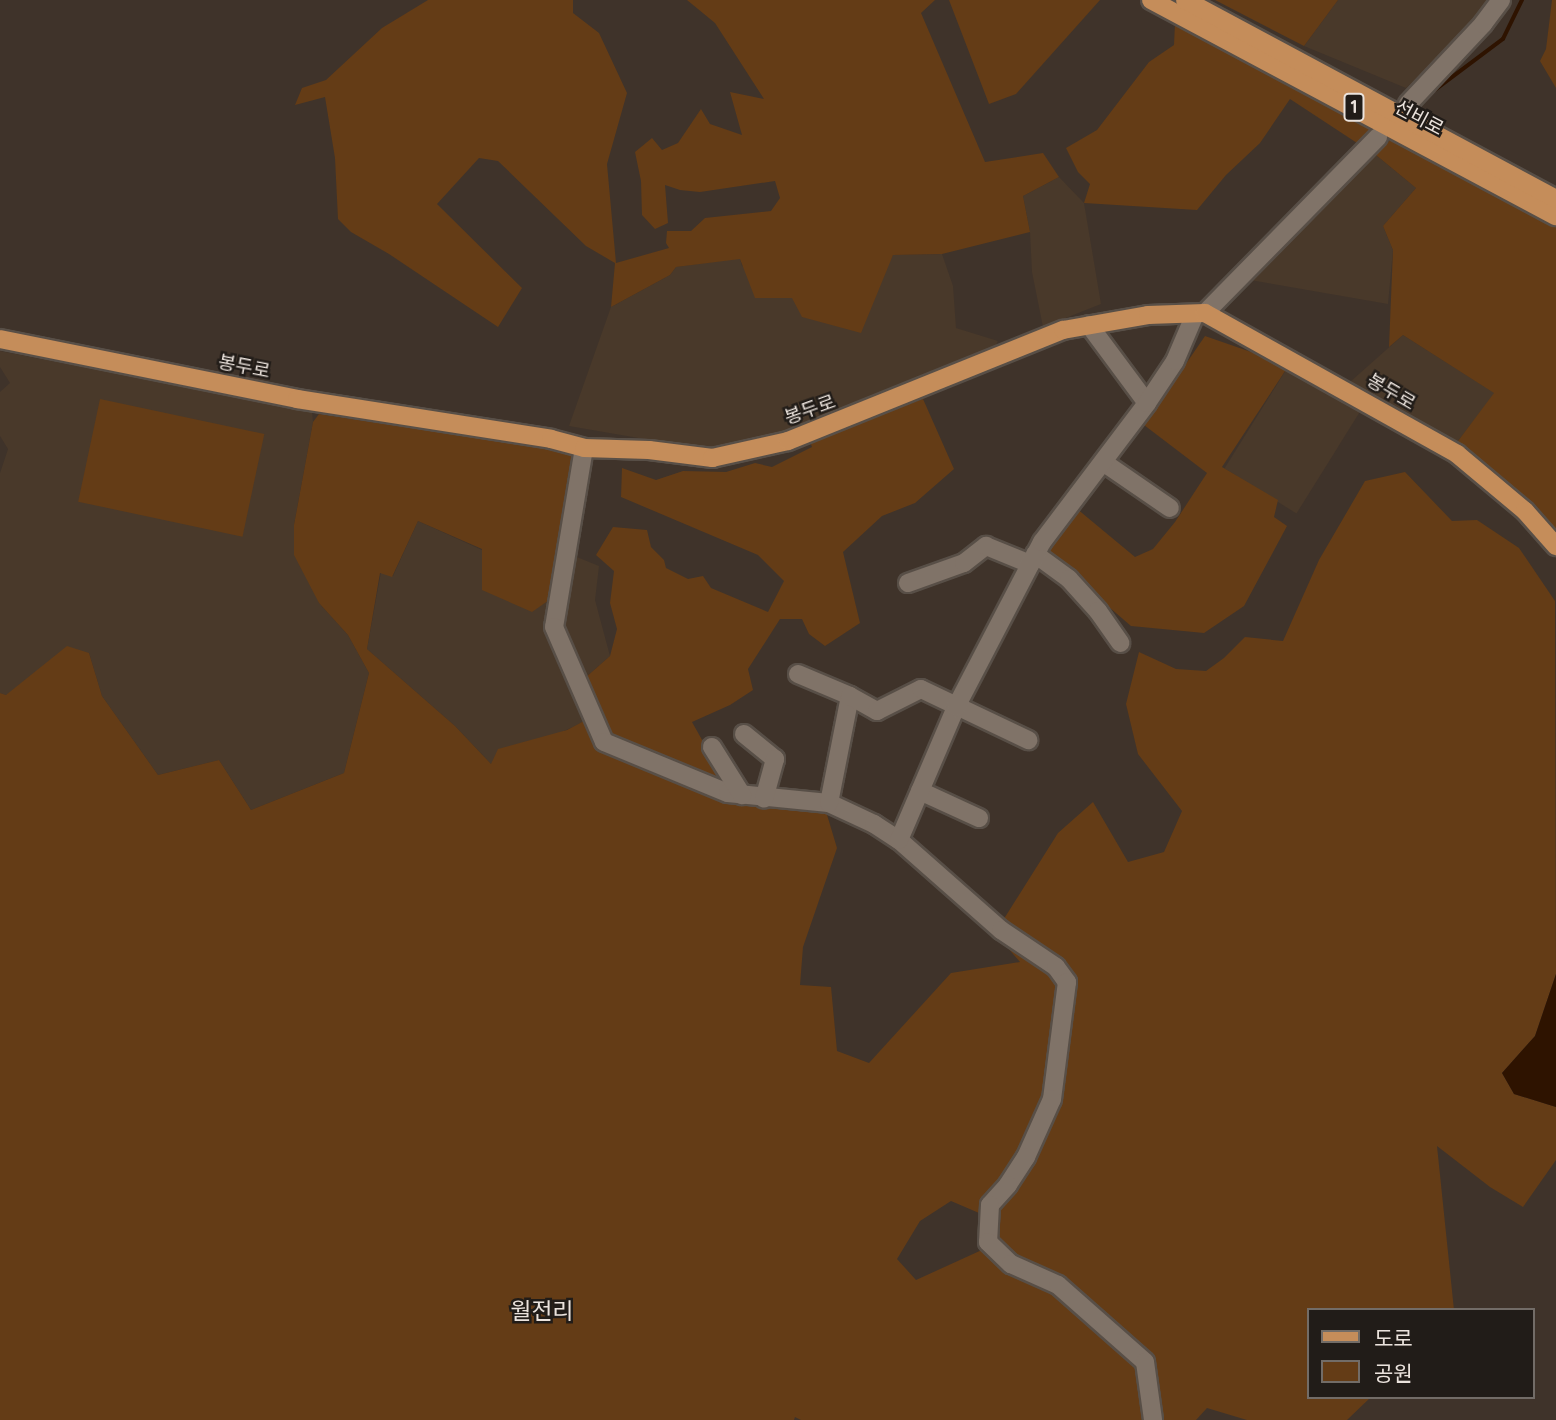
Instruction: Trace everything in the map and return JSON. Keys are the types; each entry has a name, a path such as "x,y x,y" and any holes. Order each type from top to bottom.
{"main road":[{"name":"선비로","path":"1151,0 1556,216"},
{"name":"선비로","path":"1185,0 1556,199"},
{"name":"봉두로","path":"0,339 297,399 551,439 584,448 649,450 712,458 767,446 883,405 1063,330 1148,315 1200,314 1457,454 1525,511 1556,546"}],"street":[{"path":"1408,104 1483,24 1501,0"},
{"path":"900,841 956,707 1033,559 1147,403 1175,361 1200,314 1378,137"},
{"path":"1089,325 1147,403"},
{"path":"584,448 554,627 604,742 728,793 764,799 802,799 830,803 900,841 1001,930 1056,967 1067,982 1052,1099 1026,1157 990,1206 988,1242 1012,1264 1058,1285 1144,1362 1153,1420"},
{"path":"1103,462 1170,508"},
{"path":"908,583 964,563 986,546 1033,559 1069,579 1098,611 1120,643"},
{"path":"798,674 850,696 877,711 920,689 1028,740"},
{"path":"830,803 850,696"},
{"path":"744,734 775,759 764,799"},
{"path":"712,747 742,795"},
{"path":"920,791 979,818"}],"shaded area":[{"path":"1338,0 1487,0 1453,46 1406,88 1304,46"},
{"path":"1376,155 1416,188 1383,226 1393,250 1388,304 1250,280 1298,229"},
{"path":"1059,177 1084,203 1101,304 1043,327 1032,272 1030,232 1023,196"},
{"path":"942,254 953,286 956,328 998,341 993,351 787,434 708,450 569,426 611,307 670,275 676,267 740,258 742,266 880,279 893,255"},
{"path":"1403,335 1495,393 1455,445 1350,382"},
{"path":"0,351 312,411 313,422 294,525 319,603 348,635 369,673 344,773 251,810 219,760 158,775 102,696 89,653 6,695 0,693 0,473 8,449 0,436 0,392 10,383 0,367"},
{"path":"1289,365 1361,410 1296,514 1224,468"},
{"path":"418,521 482,550 562,551 599,566 595,600 610,656 577,685 586,721 491,764 455,726 367,649 381,572 393,576"},
{"path":"1556,974 1556,1107 1514,1094 1502,1073 1535,1036"}],"green space":[{"path":"428,0 573,0 573,13 599,33 627,93 607,164 616,263 669,248 666,243 667,231 691,231 705,218 771,211 780,198 775,181 700,192 665,185 668,223 655,229 642,215 641,181 635,152 652,138 662,150 678,143 701,109 710,124 742,135 730,92 764,99 715,23 687,0 935,0 921,13 985,162 1043,153 1059,177 1023,196 1030,232 942,254 893,255 861,333 802,317 792,298 755,298 740,259 676,267 670,275 611,307 615,263 586,246 498,161 479,158 437,204 522,288 498,327 389,254 351,232 338,219 335,158 325,97 295,105 302,88 326,80 382,28"},
{"path":"949,0 1100,0 1016,94 989,104"},
{"path":"1215,0 1338,0 1304,46"},
{"path":"1552,0 1556,0 1556,88 1540,61 1546,49"},
{"path":"1175,23 1374,127 1357,143 1290,99 1260,143 1226,175 1197,210 1084,203 1090,184 1078,172 1066,148 1097,130 1149,62 1174,45"},
{"path":"1393,137 1556,227 1556,532 1455,445 1494,393 1403,335 1389,347 1393,250 1383,226 1416,188 1376,155"},
{"path":"1205,336 1289,365 1222,467 1278,500 1274,517 1287,526 1244,606 1204,633 1131,626 1044,551 1076,508 1135,557 1153,549 1175,522 1207,473 1144,425"},
{"path":"100,399 264,434 242,537 78,502"},
{"path":"923,399 954,469 915,503 882,516 843,552 860,623 825,646 809,634 802,619 780,619 748,669 753,690 730,705 692,722 729,788 825,808 837,848 803,947 800,985 831,987 837,1051 869,1063 951,973 1020,962 995,933 1058,833 1093,802 1128,862 1164,852 1182,811 1138,754 1126,704 1139,652 1176,669 1206,671 1245,637 1283,641 1319,560 1365,481 1405,472 1452,521 1477,520 1519,548 1555,601 1556,974 1535,1036 1502,1073 1514,1094 1556,1107 1556,1160 1523,1207 1490,1187 1437,1146 1454,1308 1308,1308 1308,1399 1369,1399 1347,1420 1247,1420 1207,1408 1196,1420 801,1420 795,1417 794,1420 0,1420 0,693 6,695 67,646 89,653 102,696 158,775 219,760 251,810 344,773 369,673 348,635 319,603 294,555 294,525 313,422 319,414 576,453 552,598 532,612 482,590 482,549 418,521 392,577 380,573 367,649 455,726 491,764 498,749 567,730 586,720 577,685 610,656 617,629 610,603 614,571 596,555 613,527 647,530 651,547 664,560 666,568 688,579 703,576 711,588 768,612 784,581 758,555 621,497 622,468 656,480 683,471 726,472 755,463 772,467 812,447 809,439","holes":["951,1201 979,1213 984,1249 916,1280 897,1259 920,1221"]}],"waterway":[{"path":"1435,90 1503,39 1522,0"}],"district":[{"name":"월전리","path":"542,1311"}]}
